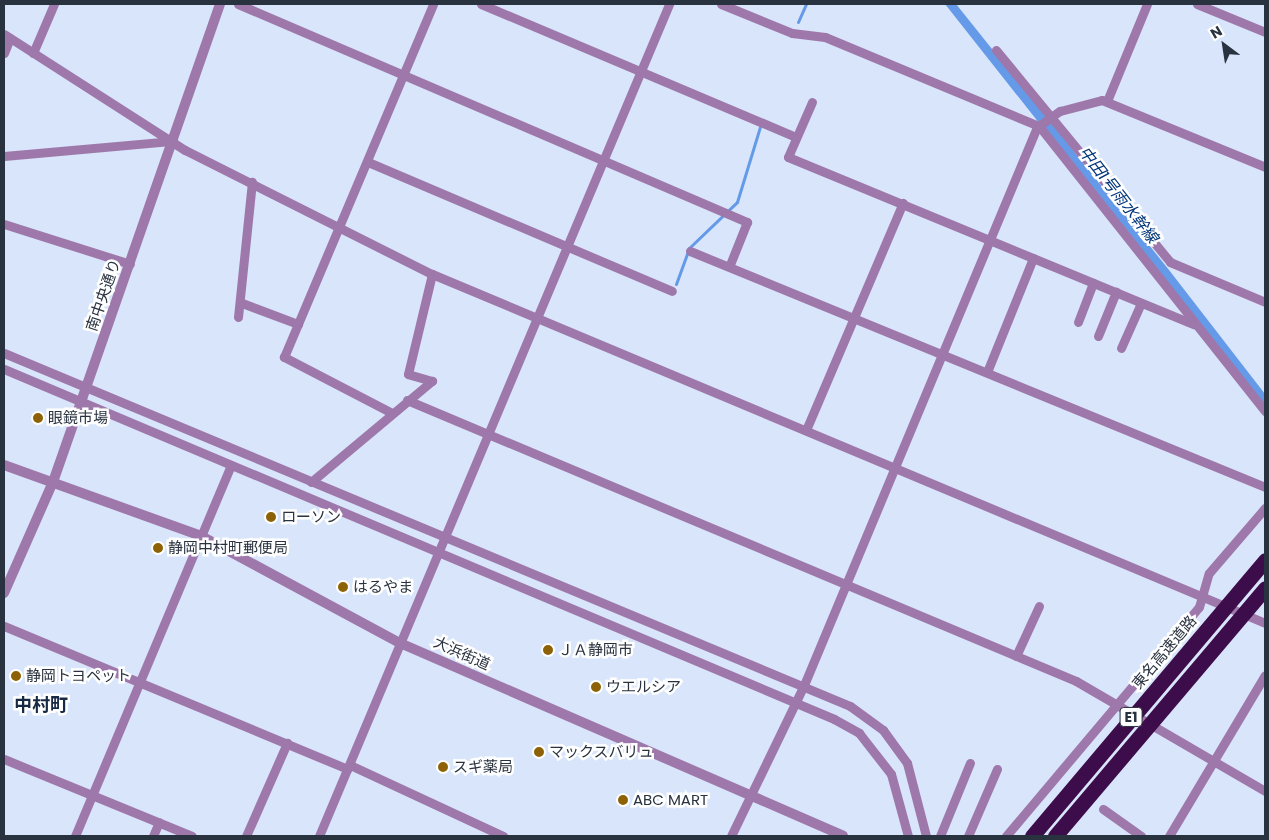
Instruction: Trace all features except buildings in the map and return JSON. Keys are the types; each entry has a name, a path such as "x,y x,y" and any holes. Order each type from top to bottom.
{"highway":[{"name":"東名高速道路","path":"1032,836 1265,560"},
{"name":"E1","path":"1054,836 1265,588"},
{"path":"1060,836 1078,808"}],"street":[{"path":"33,53 54,4"},
{"name":"南中央通り","path":"4,593 7,580 53,482 220,4"},
{"path":"238,4 747,222 728,267"},
{"path":"392,413 284,357 368,162 433,4"},
{"path":"481,4 796,137"},
{"path":"320,836 440,552 533,318 669,4"},
{"path":"721,4 792,33 825,37 1038,126 1265,411"},
{"path":"1107,101 1147,4"},
{"path":"1197,4 1265,32"},
{"path":"4,53 7,36 173,141 432,274 533,318 896,466 1265,623"},
{"path":"996,50 1170,262 1265,302"},
{"path":"732,836 804,685 989,239 1038,126 1060,111 1107,101 1265,166"},
{"path":"812,102 788,156 1194,324"},
{"path":"4,156 173,141"},
{"path":"368,162 672,291"},
{"path":"238,317 242,303 252,182"},
{"path":"806,430 903,203"},
{"path":"4,224 130,264"},
{"path":"690,252 1265,487"},
{"path":"987,372 1032,258"},
{"path":"311,482 432,381 408,374 432,274"},
{"path":"1078,322 1093,283"},
{"path":"1098,336 1116,292"},
{"path":"242,303 298,324"},
{"path":"1121,348 1141,303"},
{"path":"4,353 804,685 866,715 896,745 916,784 926,836"},
{"path":"4,369 796,702 847,726 872,747 898,789 908,836"},
{"path":"407,400 1076,681 1115,706 1265,791"},
{"path":"75,836 91,795 142,681 230,465"},
{"name":"大浜街道","path":"7,466 201,536 400,643 844,836"},
{"path":"1006,836 1199,607 1209,573 1265,508"},
{"path":"1016,656 1039,606"},
{"path":"4,626 348,767 503,836"},
{"path":"1169,836 1265,678"},
{"path":"246,836 287,743"},
{"path":"4,759 192,836"},
{"path":"940,836 970,763"},
{"path":"968,836 997,769"},
{"path":"1103,809 1141,836"},
{"path":"153,836 159,822"}],"water":[{"path":"945,4 956,4 1169,270 1265,394 1265,409"}],"waterway":[{"path":"798,22 806,4"},
{"path":"676,284 689,248 737,202 760,127"}],"place":[{"name":"眼鏡市場","path":"38,418"},
{"name":"ローソン","path":"271,517"},
{"name":"静岡中村町郵便局","path":"158,548"},
{"name":"はるやま","path":"343,587"},
{"name":"ＪＡ静岡市","path":"548,650"},
{"name":"静岡トヨペット","path":"16,676"},
{"name":"ウエルシア","path":"596,687"},
{"name":"マックスバリュ","path":"539,752"},
{"name":"スギ薬局","path":"443,767"},
{"name":"ABC MART","path":"623,800"}],"district":[{"name":"中村町","path":"41,705"}],"water label":[{"name":"中田1号雨水幹線","path":"1118,195"}]}
